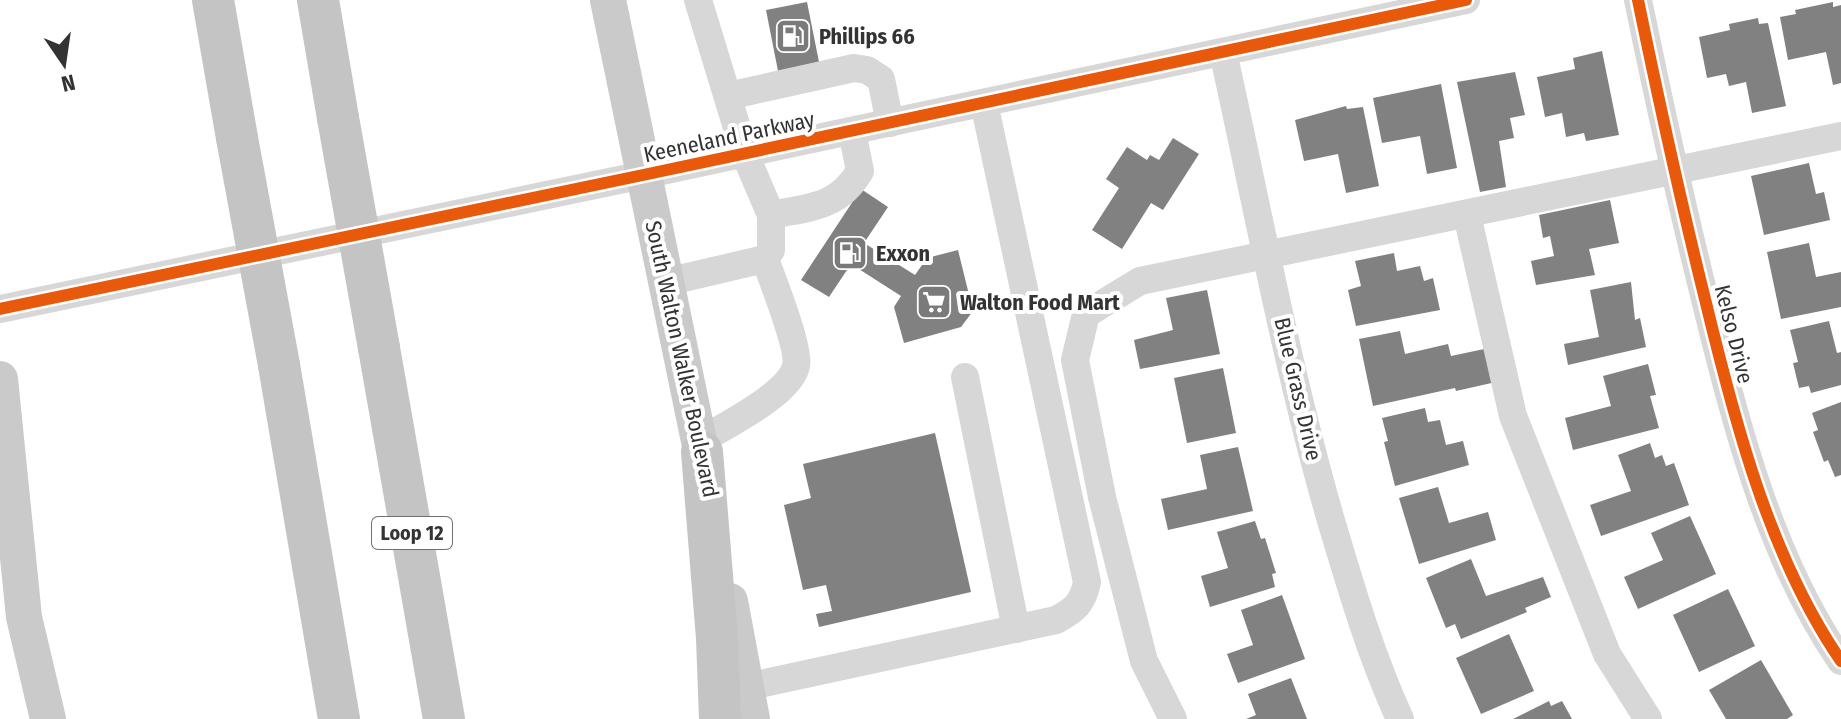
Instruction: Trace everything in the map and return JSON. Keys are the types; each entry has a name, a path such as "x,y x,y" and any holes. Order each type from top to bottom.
{"highway":[{"path":"213,0 339,719"},
{"name":"Loop 12","path":"318,0 444,719"},
{"path":"701,447 717,638 720,719"}],"main road":[{"name":"South Walton Walker Boulevard","path":"608,0 701,447 749,703"},
{"path":"0,379 8,527 24,617 48,719"}],"street":[{"path":"666,282 765,259 771,250 771,215 745,154 698,0"},
{"name":"Keeneland Parkway","path":"0,309 1466,0"},
{"name":"Kelso Drive","path":"1638,0 1673,169 1729,399 1784,553 1841,661"},
{"name":"Blue Grass Drive","path":"1223,52 1307,438 1355,601 1400,719"},
{"path":"728,96 854,68 867,70 881,79 890,123"},
{"path":"749,703 1056,620 1074,610 1084,599 1087,582 984,103"},
{"path":"771,215 825,204 843,195 860,171 852,131"},
{"path":"1173,719 1144,661 1102,497 1075,360 1086,314 1140,281 1841,136"},
{"path":"1467,215 1513,416 1607,654 1648,719"},
{"path":"701,447 781,391 796,366 794,346 765,259"},
{"path":"965,377 1016,629"}],"building":[{"name":"Phillips 66","path":"807,2 819,62 778,71 766,10"},
{"path":"1833,2 1833,7 1841,5 1841,83 1833,85 1826,52 1788,60 1780,17 1796,14 1795,10"},
{"path":"1758,18 1759,24 1768,23 1786,106 1752,113 1746,82 1729,86 1726,74 1707,78 1699,37 1730,30 1729,24"},
{"path":"1602,51 1619,135 1586,141 1584,133 1566,137 1562,113 1545,117 1537,77 1575,69 1573,58"},
{"path":"1515,72 1525,115 1510,118 1514,138 1499,141 1506,187 1480,192 1457,82"},
{"path":"1441,84 1457,168 1427,174 1420,136 1382,143 1373,98"},
{"path":"1346,106 1347,109 1363,107 1379,186 1346,193 1338,154 1304,161 1295,120"},
{"path":"1173,138 1199,154 1163,210 1151,203 1122,249 1092,230 1119,188 1106,179 1127,147 1147,160 1150,155 1159,160"},
{"path":"1809,163 1816,194 1824,192 1830,220 1764,235 1751,176"},
{"path":"861,189 888,207 864,243 915,275 927,258 958,250 973,311 961,327 904,343 894,307 901,296 851,264 829,297 801,280"},
{"path":"1610,200 1619,243 1589,249 1595,275 1536,285 1531,261 1554,256 1550,236 1543,238 1539,215"},
{"path":"1809,243 1816,277 1841,272 1841,307 1781,319 1767,252"},
{"path":"1394,253 1397,271 1420,266 1424,281 1433,278 1440,310 1356,326 1348,290 1361,286 1355,261"},
{"path":"1631,282 1635,320 1640,318 1646,347 1568,365 1564,344 1599,337 1590,290"},
{"path":"1207,290 1220,354 1140,369 1134,340 1173,330 1166,298"},
{"path":"1829,321 1837,353 1841,352 1841,385 1811,393 1809,386 1799,388 1793,363 1798,362 1790,330"},
{"path":"1400,331 1405,354 1448,344 1451,356 1489,348 1496,382 1373,406 1359,339"},
{"path":"1648,364 1656,395 1650,396 1659,428 1573,450 1565,418 1611,406 1603,376"},
{"path":"1223,368 1236,433 1187,443 1174,378"},
{"path":"1841,402 1841,475 1835,477 1828,460 1824,462 1813,432 1818,430 1812,413"},
{"path":"1425,408 1428,422 1440,420 1446,445 1463,441 1469,465 1395,486 1384,442 1388,441 1382,418"},
{"path":"935,433 971,592 819,627 816,614 832,611 826,585 803,590 784,505 811,498 803,464"},
{"path":"1650,443 1655,458 1662,455 1666,466 1674,463 1689,505 1601,536 1590,505 1631,491 1618,455"},
{"path":"1238,447 1253,511 1168,530 1161,499 1207,489 1200,455"},
{"path":"1438,487 1449,523 1488,512 1496,540 1419,564 1399,498"},
{"path":"1690,516 1716,574 1638,609 1624,577 1663,560 1651,533"},
{"path":"1255,521 1261,539 1265,538 1276,573 1272,574 1275,587 1210,607 1201,576 1228,568 1217,532"},
{"path":"1471,559 1486,596 1543,577 1551,597 1525,608 1527,612 1461,639 1455,624 1446,628 1426,578"},
{"path":"1728,589 1755,646 1699,672 1673,615"},
{"path":"1282,595 1305,659 1238,683 1227,654 1253,645 1241,610"},
{"path":"1509,634 1534,691 1481,714 1456,658"},
{"path":"1761,660 1793,715 1787,719 1726,719 1709,690"},
{"path":"1291,678 1307,719 1246,719 1256,715 1248,694"},
{"path":"1549,701 1551,706 1562,701 1572,719 1513,719"}],"cycle path":[{"path":"0,309 1466,0"},
{"path":"1638,0 1688,228 1743,442 1794,578 1841,661"}],"place":[{"name":"Phillips 66","path":"793,36"},
{"name":"Exxon","path":"850,253"},
{"name":"Walton Food Mart","path":"934,302"}]}
